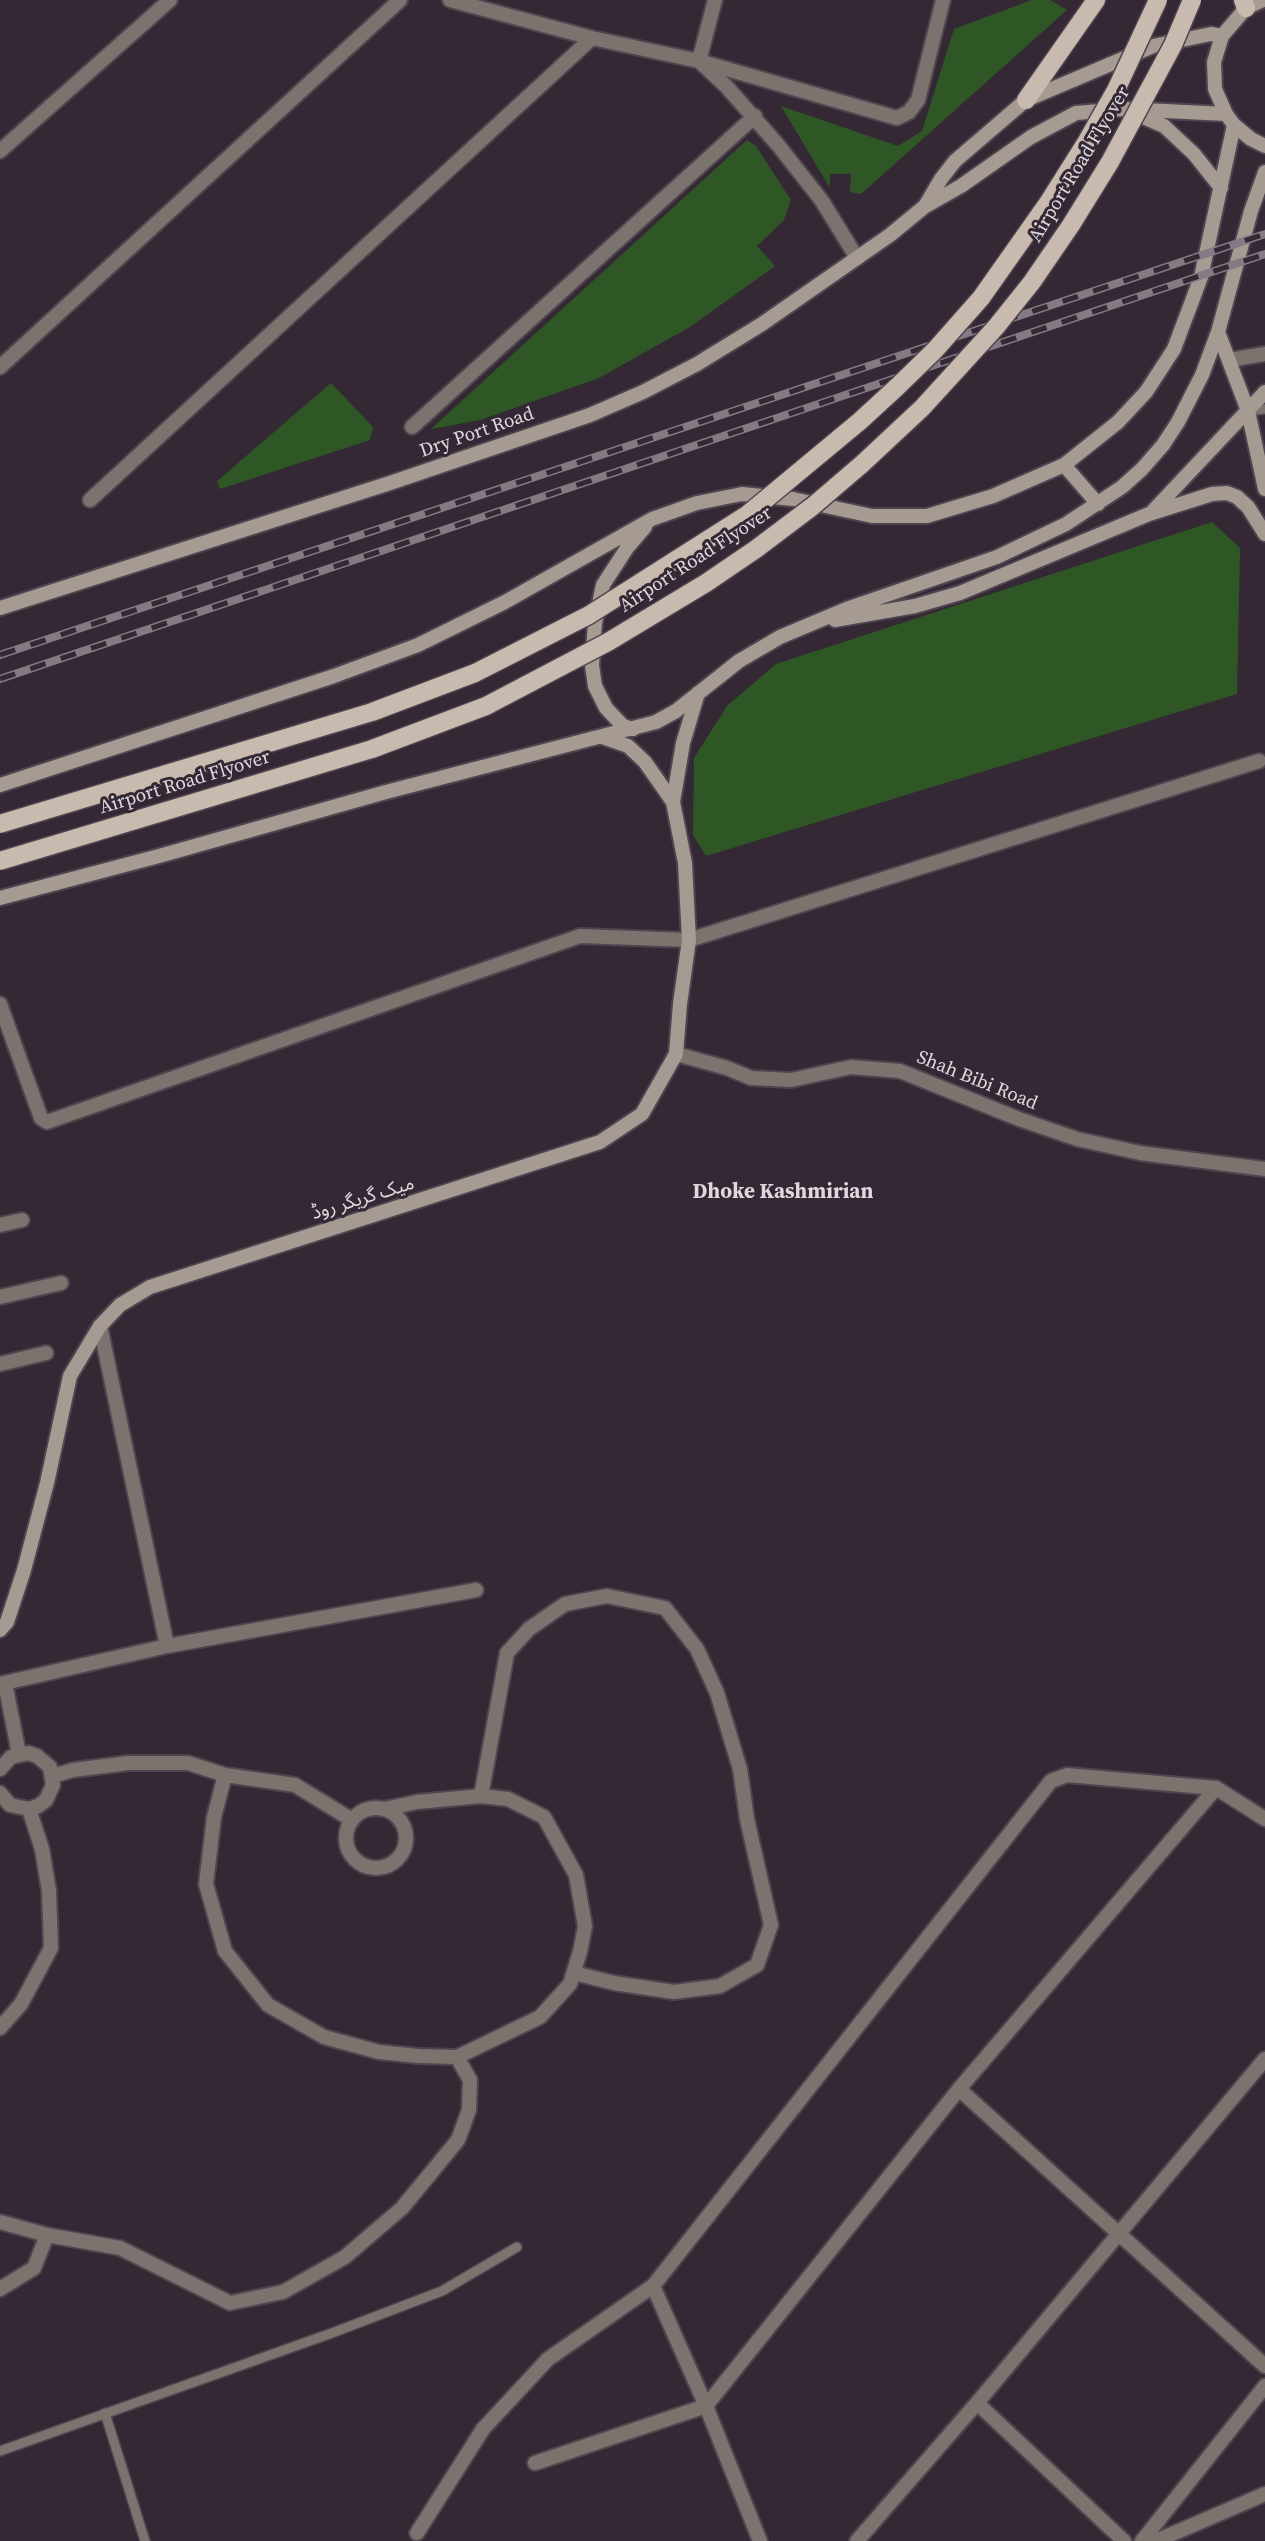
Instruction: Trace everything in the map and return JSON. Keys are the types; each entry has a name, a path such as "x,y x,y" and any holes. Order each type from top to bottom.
{"main road":[{"path":"924,207 955,161 1026,100 1096,0"},
{"name":"Airport Road Flyover","path":"0,824 372,712 475,673 589,615 748,514 897,387 935,350 981,298 1048,203 1087,141 1116,90 1158,0"},
{"name":"Airport Road Flyover","path":"0,861 372,749 486,706 608,642 756,550 813,506 922,408 996,327 1032,282 1110,162 1173,45 1192,0"},
{"path":"1253,2 1222,36 1214,62 1216,89 1230,120 1251,139 1265,146"},
{"path":"1026,100 1153,46 1211,34 1222,36"},
{"path":"924,207 961,186 1051,124 1076,113 1124,109 1230,120"},
{"path":"1124,109 1164,126 1194,154 1221,188"},
{"path":"0,785 334,676 418,645 505,602 652,519 697,503 741,494 793,499 872,516 927,516 993,496 1064,465 1118,422 1146,392 1174,349 1201,277 1221,188 1230,120"},
{"path":"0,898 656,722 676,711 739,661 780,637 997,557 1037,539 1098,504 1142,469 1163,445 1202,375 1218,332 1251,211 1265,172"},
{"name":"Dry Port Road","path":"0,608 376,487 590,415 643,392 762,324 857,258 924,207"},
{"path":"1218,332 1248,411 1265,489"},
{"path":"1149,514 1265,392"},
{"path":"1064,465 1098,504"},
{"path":"810,624 915,606 960,593 1149,514 1212,494 1227,493 1237,497 1248,507 1265,534"},
{"path":"633,729 623,726 606,708 594,686 592,665 595,623 603,585 627,548 652,519"},
{"name":"میک گریگر روڈ","path":"0,1630 7,1622 24,1570 47,1483 70,1376 100,1326 120,1305 150,1287 600,1142 642,1114 676,1054 680,1004 690,940 685,863 673,802 683,743 698,693"},
{"name":"میک گریگر روڈ","path":"601,736 628,746 645,762 673,802"}],"street":[{"path":"0,151 170,0"},
{"path":"0,367 400,0"},
{"path":"450,0 592,38 699,61 897,118 909,112 918,100 943,0"},
{"path":"699,61 715,0"},
{"path":"90,500 592,38"},
{"path":"699,61 755,116 822,201 857,258"},
{"path":"412,427 755,116"},
{"path":"1229,360 1265,354"},
{"path":"0,1004 41,1118 47,1122 580,936 690,940 1259,761"},
{"name":"Shah Bibi Road","path":"676,1054 727,1068 751,1078 791,1080 851,1068 900,1071 1019,1119 1077,1139 1140,1153 1265,1169"},
{"path":"0,1225 23,1220"},
{"path":"0,1297 61,1283"},
{"path":"100,1326 167,1646"},
{"path":"0,1364 46,1353"},
{"path":"19,1754 3,1684 167,1646 476,1590"},
{"path":"481,1796 508,1653 529,1629 565,1604 607,1596 665,1608 697,1649 717,1693 740,1769 747,1819 771,1925 757,1965 720,1986 674,1992 614,1983 573,1973"},
{"path":"0,1769 11,1757 19,1754 37,1756 44,1760 53,1776 51,1793 38,1807 19,1809 10,1805 0,1793"},
{"path":"53,1776 74,1770 128,1763 188,1763 225,1775 295,1785 352,1820"},
{"path":"225,1775 214,1817 205,1884 225,1951 268,2005 324,2037 379,2052 457,2057 540,2017 570,1984 585,1926 576,1875 544,1817 508,1799 481,1796 366,1810 352,1820 346,1839 353,1857 370,1868 390,1864 404,1850 405,1830 400,1821 384,1809"},
{"path":"417,2533 483,2429 548,2359 653,2286 1051,1781 1067,1775 1216,1788 1265,1819"},
{"path":"535,2463 706,2406 959,2089 1216,1788"},
{"path":"0,2028 21,2004 51,1948 50,1891 42,1849 29,1809"},
{"path":"0,2222 47,2235 120,2248 230,2303 283,2292 345,2257 402,2208 458,2140 470,2110 470,2080 457,2057"},
{"path":"857,2541 977,2403 1265,2059"},
{"path":"959,2089 1265,2366"},
{"path":"0,2289 34,2268 47,2235"},
{"path":"653,2286 761,2541"},
{"path":"1142,2541 1265,2386"},
{"path":"977,2403 1124,2541"},
{"path":"1156,2541 1265,2494"}],"lane":[{"path":"1248,411 1265,410"},
{"path":"0,2451 442,2291 516,2247"},
{"path":"105,2413 145,2541"}],"green space":[{"path":"1032,0 1050,0 1067,10 861,194 850,192 851,174 830,174 830,188 781,106 898,146 922,131 954,29"},
{"path":"747,140 756,146 791,200 784,220 757,246 775,266 690,327 599,378 480,420 431,429"},
{"path":"331,383 373,427 370,440 220,489 217,481"},
{"path":"1212,522 1240,548 1237,694 706,856 693,835 694,758 727,706 776,664"}],"railway":[{"path":"0,655 1265,234"},
{"path":"0,679 1265,254"}],"district":[{"name":"Dhoke Kashmirian","path":"783,1193"}]}
